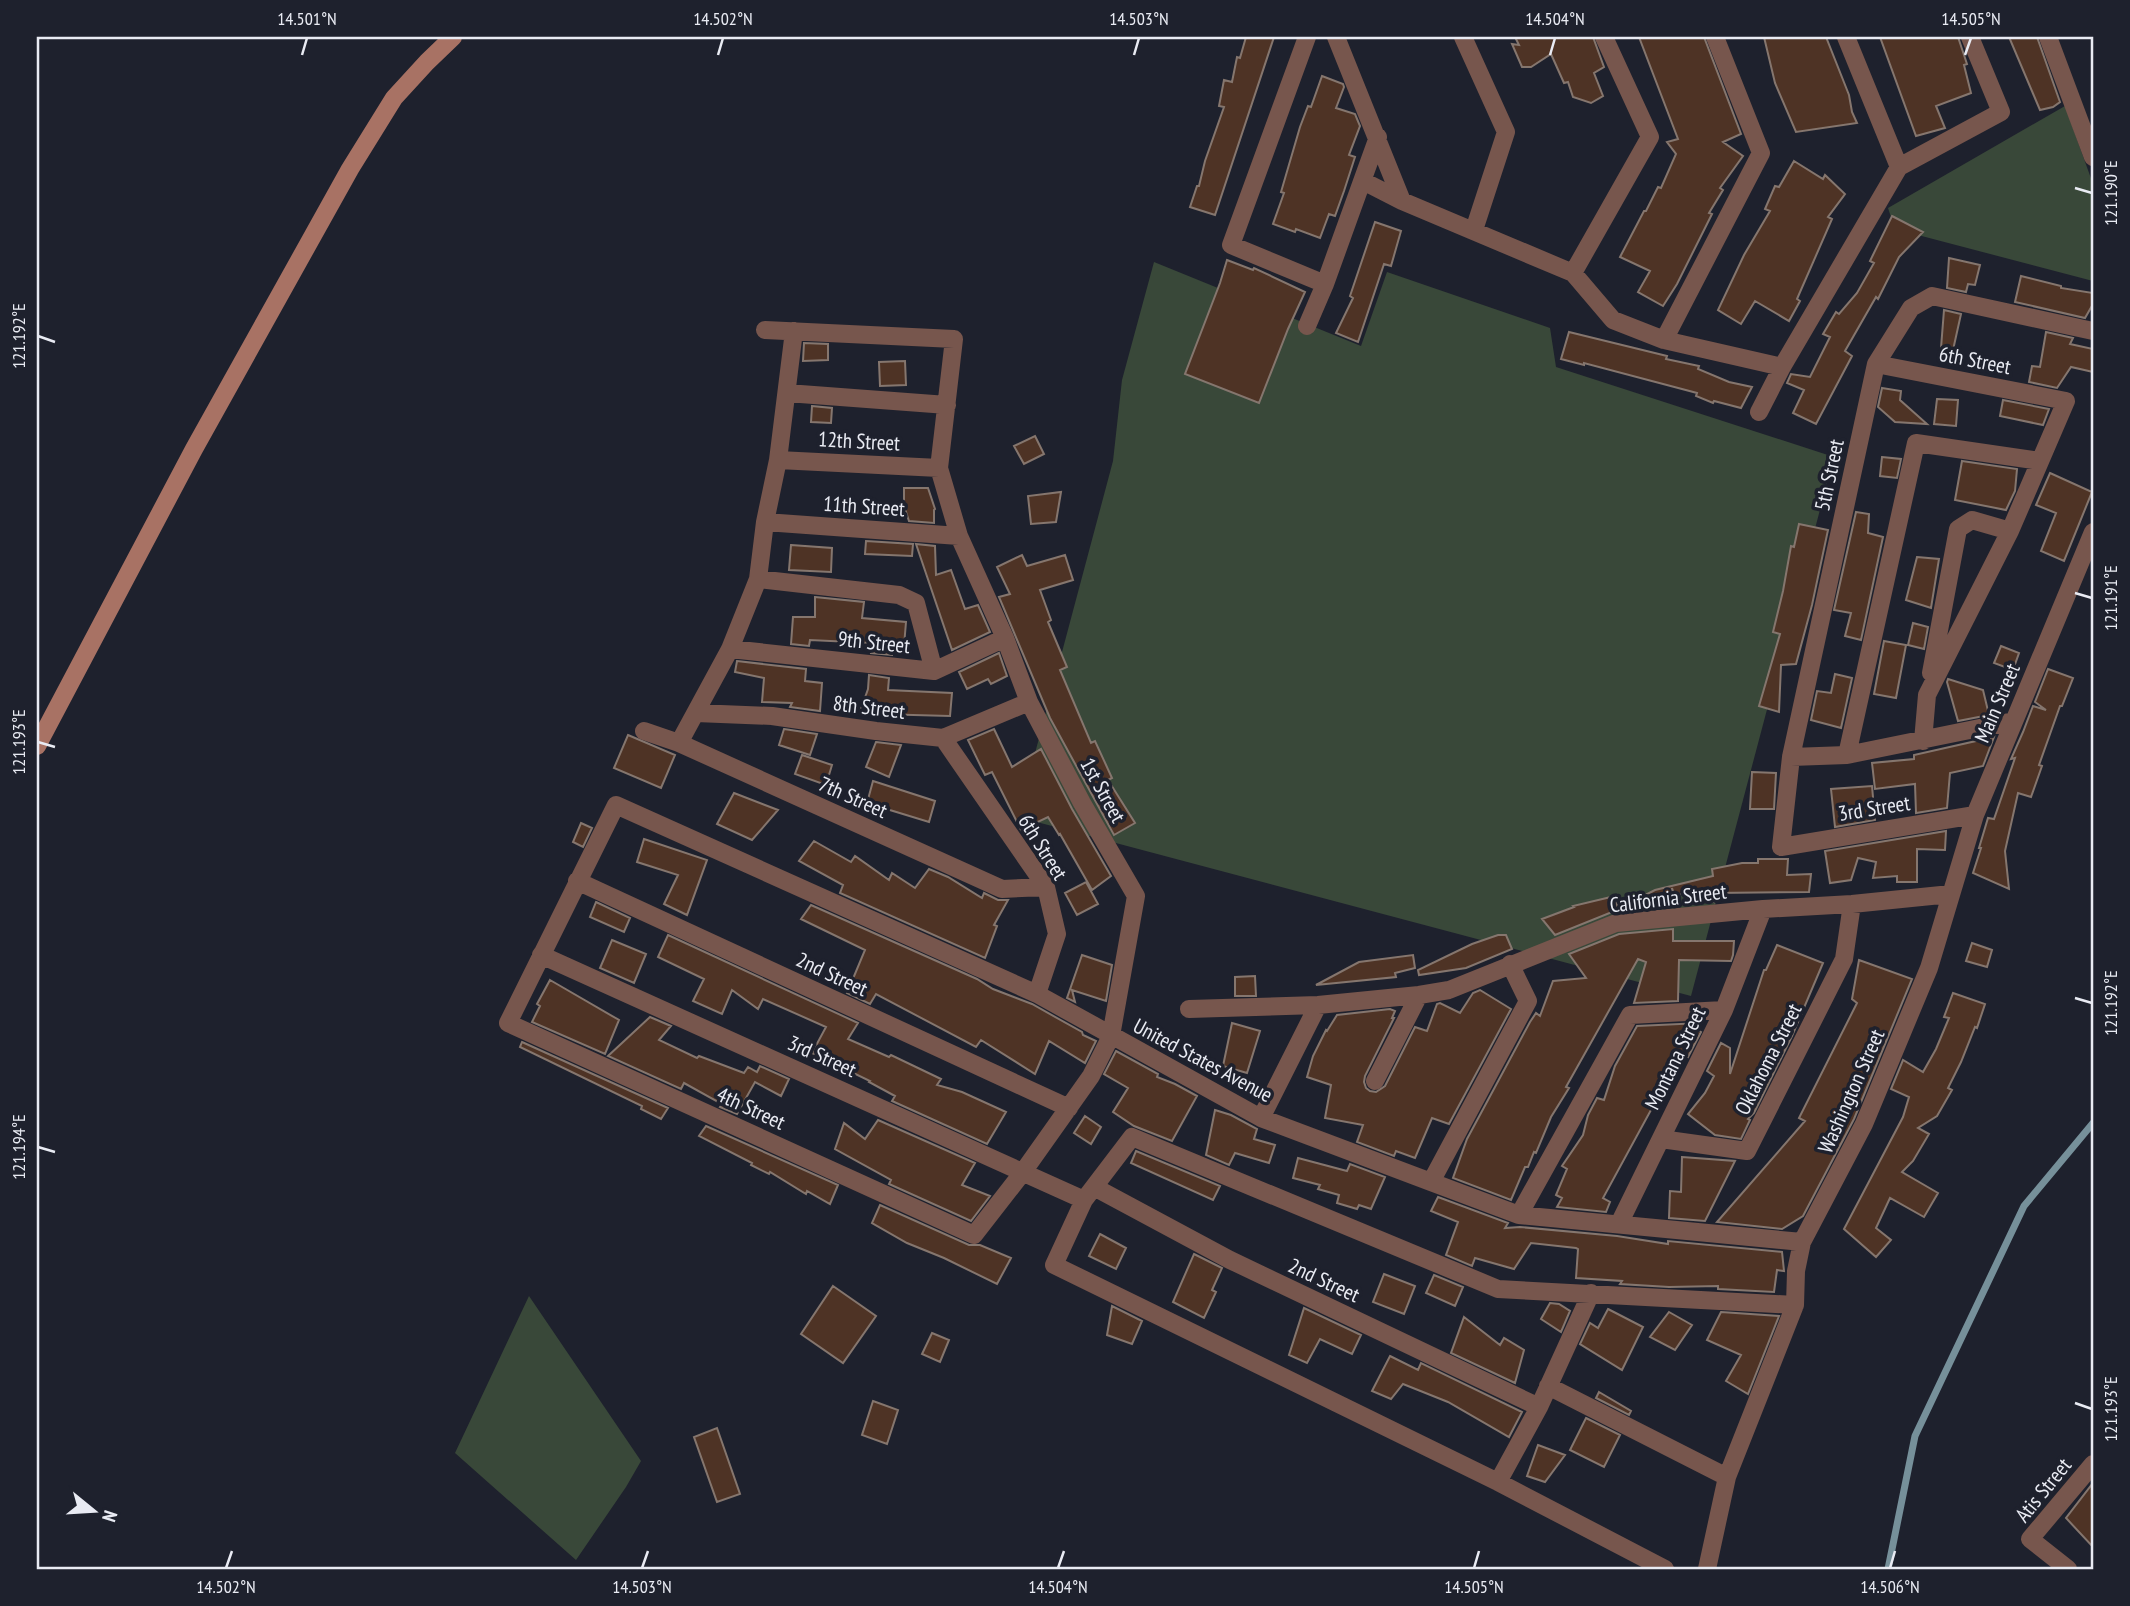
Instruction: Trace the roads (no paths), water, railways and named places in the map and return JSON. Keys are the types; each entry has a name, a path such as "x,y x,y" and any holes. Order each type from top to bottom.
{"street":[{"path":"37,746 194,449 350,169 394,98 453,37"},
{"path":"1307,37 1231,245 1325,284"},
{"path":"1336,37 1402,201"},
{"path":"1463,37 1506,132 1474,230"},
{"path":"1573,274 1650,138 1604,37"},
{"path":"1664,340 1761,153 1715,37"},
{"path":"1846,37 1899,167"},
{"path":"1759,412 1782,367 1899,167 2001,111 1970,37"},
{"path":"2048,37 2093,157"},
{"path":"1307,326 1378,137"},
{"path":"1363,181 1402,201 1573,274 1613,320 1664,340 1782,367"},
{"name":"5th Street","path":"1781,846 1791,757 1876,364 1911,308 1932,296 2093,331"},
{"path":"679,743 730,649 758,579 765,522 778,460 794,331 765,330"},
{"name":"1st Street","path":"794,331 954,339 939,468 959,536 1005,638 1029,702 1082,803 1136,896 1111,1036 1091,1076 1069,1108 974,1235"},
{"name":"6th Street","path":"1876,364 2066,401 2039,461"},
{"path":"787,393 947,405"},
{"path":"1847,755 1916,443 2039,461 2010,531 1927,695"},
{"name":"12th Street","path":"778,460 939,468"},
{"path":"1923,741 1927,695 1958,529 1972,520 2010,531"},
{"name":"11th Street","path":"765,522 959,536"},
{"name":"Main Street","path":"1951,894 1975,815 2093,531"},
{"path":"758,579 899,595 916,603 934,671"},
{"name":"9th Street","path":"730,649 934,671 1005,638"},
{"name":"8th Street","path":"696,713 772,716 943,738 1029,702"},
{"path":"1791,757 1847,755 2014,721"},
{"name":"7th Street","path":"645,731 679,743 1002,889 1046,887"},
{"name":"6th Street","path":"943,738 1046,887 1057,934 1037,994"},
{"name":"United States Avenue","path":"577,881 616,805 1037,994 1261,1118 1431,1182 1519,1214 1802,1242"},
{"name":"3rd Street","path":"1781,846 1975,815"},
{"path":"541,955 577,881"},
{"name":"2nd Street","path":"577,881 1069,1108"},
{"name":"California Street","path":"1189,1009 1318,1005 1449,990 1616,923 1951,894"},
{"name":"Washington Street","path":"1707,1569 1727,1477 1795,1305 1796,1270 1802,1242 1864,1124 1930,968 1951,894"},
{"name":"Oklahoma Street","path":"1661,1139 1747,1151 1844,959 1852,904"},
{"name":"Montana Street","path":"1619,1224 1724,1010 1763,909"},
{"name":"3rd Street","path":"541,955 1023,1172 1089,1193"},
{"name":"4th Street","path":"541,955 508,1023 974,1235"},
{"path":"1431,1182 1528,1001 1510,964"},
{"path":"1376,1081 1419,995"},
{"path":"1261,1118 1318,1005"},
{"path":"1519,1214 1630,1015 1724,1010"},
{"path":"1665,1569 1498,1482 1054,1265 1089,1193 1132,1137 1498,1289 1795,1305"},
{"name":"2nd Street","path":"1089,1193 1539,1406"},
{"path":"1498,1482 1539,1406 1591,1293"},
{"path":"1548,1386 1727,1477"},
{"name":"Atis Street","path":"2068,1569 2030,1539 2093,1464"}],"waterway":[{"path":"1888,1569 1915,1436 2024,1206 2093,1123"}]}
